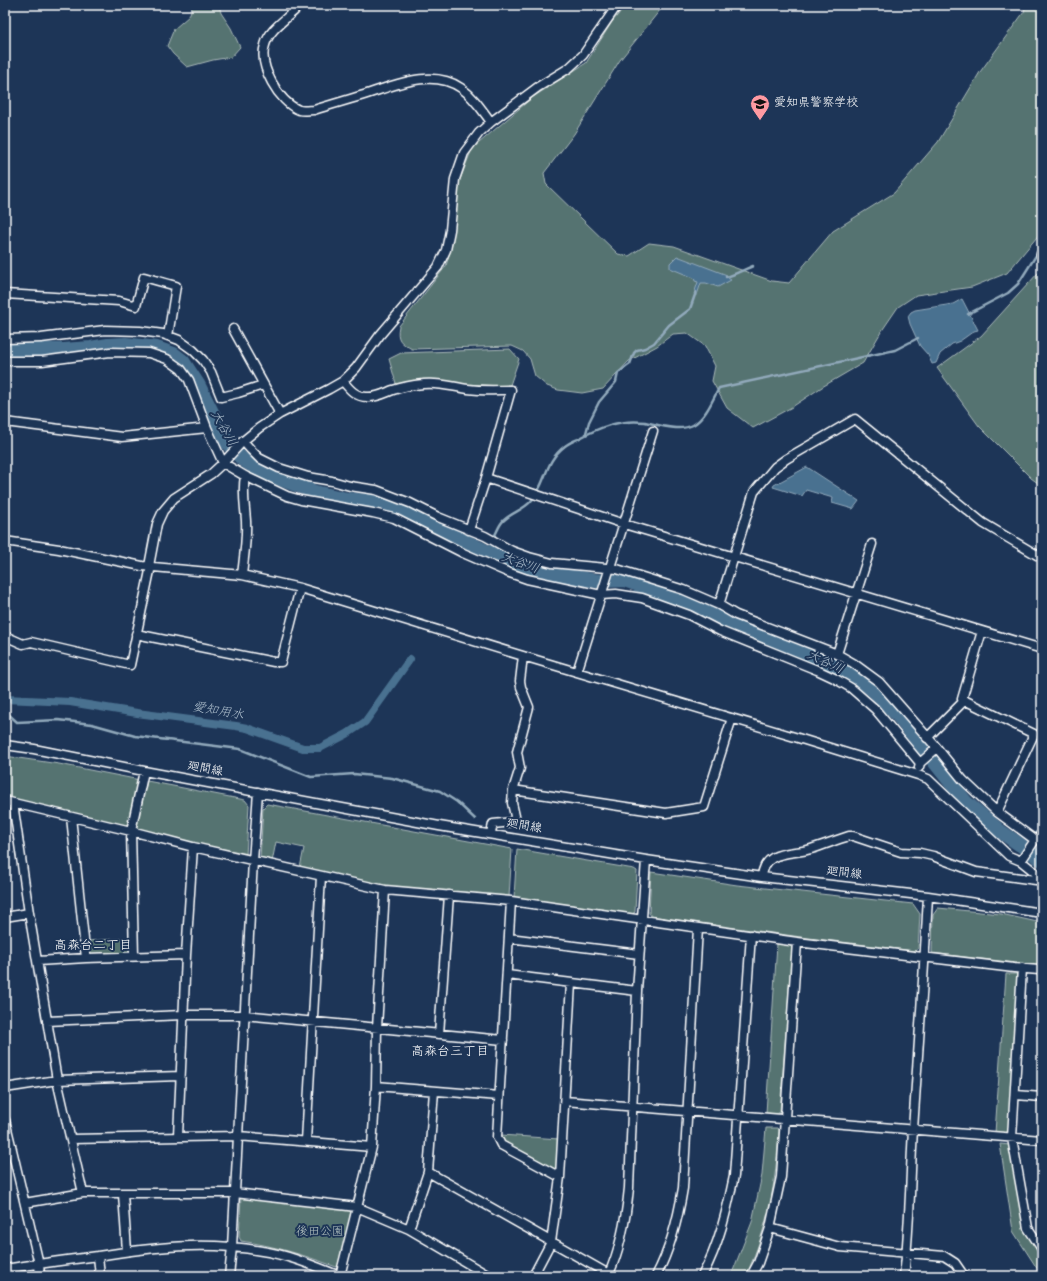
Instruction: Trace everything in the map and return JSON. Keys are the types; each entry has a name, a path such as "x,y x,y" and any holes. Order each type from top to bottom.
{"street":[{"path":"296,5 295,10 271,32 265,46 264,58 266,70 278,92 286,102 300,110 314,110 409,81 435,79 460,88 473,98 491,122"},
{"path":"5,636 23,644 30,642 130,665 157,524 163,511 174,498 211,474 241,443 259,428 280,414 342,381 356,368 380,335 438,267 446,250 450,230 455,179 464,153 479,133 491,122 538,87 569,68 583,56 614,10 619,5"},
{"path":"5,294 119,302 136,306 144,277 176,286 168,336"},
{"path":"233,329 280,414"},
{"path":"5,339 41,338 106,330 140,331 163,334 179,340 193,350 203,360 211,372 221,397 263,385"},
{"path":"5,361 42,361 110,352 149,353 167,359 181,369 189,380 207,428 223,463 245,476 287,496 301,500 394,518 463,553 527,579 541,583 642,598 667,606 707,623 720,631 834,678 851,688 875,709 920,763"},
{"path":"342,381 349,390 366,398 423,384 442,384 484,391 511,390 486,478 469,530"},
{"path":"718,605 735,556 754,492 775,467 855,418 983,523 1042,558"},
{"path":"5,422 122,437 207,428"},
{"path":"577,672 652,431"},
{"path":"241,443 259,458 279,468 308,477 376,490 410,503 438,517 485,536 512,551 552,563 616,569 684,590 718,605 736,615 837,654 853,663 879,682 963,780 997,812 1039,838 1022,858"},
{"path":"242,575 246,522 243,497 245,476"},
{"path":"486,478 624,524 1042,649"},
{"path":"5,541 150,566 242,575 300,588 918,775 928,779 1009,856 1022,858 1041,878 1036,880 976,872 933,856 920,853 901,852 853,836 808,850 779,854 767,862 762,868 762,876"},
{"path":"837,654 872,544"},
{"path":"136,634 280,662 300,588"},
{"path":"982,631 962,698 1034,734 997,812"},
{"path":"491,833 493,824 513,822 513,790 520,768 517,752 529,706 520,681 523,656"},
{"path":"927,738 965,700"},
{"path":"513,790 666,813 704,808 732,718"},
{"name":"廻間線","path":"5,746 34,749 439,826 491,833 646,860 1042,912"},
{"path":"918,775 920,763 937,748"},
{"path":"134,956 131,830 144,771"},
{"path":"229,1276 232,1247 244,1015 258,792"},
{"path":"83,1193 57,1080 38,961 9,802 384,890 511,901 797,942 1042,971"},
{"path":"71,817 86,958"},
{"path":"178,1136 186,955 193,846"},
{"path":"428,1172 609,1275 621,1241 629,1188 637,991 646,860"},
{"path":"306,1141 322,876"},
{"path":"5,1269 98,1256 127,1250 174,1246 232,1247 263,1251 287,1257 340,1276 372,1147 384,890"},
{"path":"439,1034 449,895"},
{"path":"904,1276 907,1253 928,896"},
{"path":"511,901 497,1137 501,1145 560,1177"},
{"path":"5,917 29,913"},
{"path":"656,1276 674,1236 680,1211 683,1188 698,928"},
{"path":"702,1276 719,1236 728,1206 734,1176 751,935"},
{"path":"509,938 639,954"},
{"path":"751,1276 758,1263 770,1228 781,1176 797,942"},
{"path":"38,961 186,955"},
{"path":"1022,968 1016,1094 1012,1138 1028,1228 1042,1249"},
{"path":"507,975 637,991"},
{"path":"533,1276 550,1242 560,1177 571,983"},
{"path":"47,1021 244,1015 503,1040"},
{"path":"5,1088 57,1080 180,1076"},
{"path":"376,1086 499,1096"},
{"path":"409,1229 428,1172 434,1091"},
{"path":"1016,1094 1042,1097"},
{"path":"565,1101 913,1131 1042,1140"},
{"path":"5,1120 39,1264 40,1276"},
{"path":"71,1139 238,1136 372,1147"},
{"path":"25,1203 83,1193 235,1193 358,1207 409,1229 489,1276"},
{"path":"123,1194 127,1250"},
{"path":"770,1228 840,1247 944,1256 955,1263 964,1276"},
{"path":"98,1256 100,1276"}],"green space":[{"path":"193,5 219,5 221,13 231,28 240,47 231,57 187,67 167,46 174,29 189,16"},
{"path":"626,5 664,5 620,60 574,134 544,173 546,184 618,254 629,256 649,243 674,246 772,281 789,283 833,231 894,193 938,142 980,72 1024,12 1026,5 1042,5 1042,231 1007,273 972,287 916,295 898,307 863,363 792,407 753,428 727,408 712,381 715,366 705,346 687,333 673,334 657,346 629,361 603,389 582,393 558,390 547,386 535,376 530,359 523,351 512,346 412,349 405,345 400,340 398,335 399,326 446,266 452,244 459,182 472,149 533,97 586,63 612,22"},
{"path":"1038,273 1042,274 1042,486 1031,478 979,426 937,368 981,336"},
{"path":"510,349 519,359 510,385 484,388 397,387 389,359 401,353"},
{"path":"5,756 59,764 140,780 130,824 126,826 10,799 5,792"},
{"path":"147,781 245,800 249,805 246,856 139,830 136,826"},
{"path":"267,804 512,849 509,897 383,887 300,868 304,848 276,842 272,862 260,859 263,808"},
{"path":"517,849 634,869 637,871 635,912 632,914 514,897"},
{"path":"651,872 737,885 913,904 920,914 918,949 915,951 801,937 651,916 649,913"},
{"path":"938,908 1001,914 1042,923 1042,966 932,953 933,915"},
{"path":"130,938 130,952 126,954 91,955 88,953 87,941"},
{"path":"777,944 790,945 792,948 780,1111 778,1114 766,1113"},
{"path":"1006,974 1017,974 1010,1134 995,1133"},
{"path":"766,1128 777,1128 779,1130 776,1169 770,1205 754,1258 746,1276 731,1276 752,1222 762,1175"},
{"path":"501,1135 559,1139 558,1169 554,1171 502,1142"},
{"path":"1000,1144 1010,1145 1025,1228 1042,1253 1042,1276 1013,1231"},
{"name":"後田公園","path":"241,1197 350,1210 352,1213 339,1268 291,1252 241,1241 239,1237"}],"water":[{"path":"677,256 727,275 731,280 718,287 701,283 697,295 694,294 698,282 695,281 694,278 670,268 670,263"},
{"path":"962,299 978,330 952,344 940,354 936,363 932,364 928,355 920,346 908,316 915,310 953,304"},
{"path":"807,467 859,501 853,509 832,503 833,498 806,490 802,496 773,487 774,485"}],"waterway":[{"path":"968,314 1008,293 1018,284 1042,246"},
{"path":"726,277 753,266"},
{"path":"586,433 589,422 599,402 616,382 618,373 630,364 634,353 637,350 654,343 669,325 690,309 696,292"},
{"path":"494,537 503,521 532,500 541,486 549,465 558,452 568,444 594,431 618,423 636,421 675,428 687,427 693,425 702,418 719,388 895,350 918,338"},
{"name":"大谷川","path":"5,349 63,350 125,344 157,348 174,354 183,361 198,384 228,444 242,459 264,473 315,492 347,499 385,503 488,552 534,571 598,581 624,580 688,602 742,629 835,665 856,677 874,691 898,716 966,802 1000,831 1042,860"},
{"name":"愛知用水","path":"5,699 70,702 137,713 236,726 247,728 303,748 320,748 347,734 365,722 410,659"},
{"path":"5,711 17,722 58,720 92,724 135,736 240,749 311,777 354,774 392,778 440,791 457,802 475,819"},
{"path":"1032,835 1042,829"},
{"name":"大谷川","path":"1017,843 1023,840"}],"place":[{"name":"愛知県警察学校","path":"760,121"}],"district":[{"name":"高森台二丁目","path":"93,946"},
{"name":"高森台三丁目","path":"450,1052"}]}
